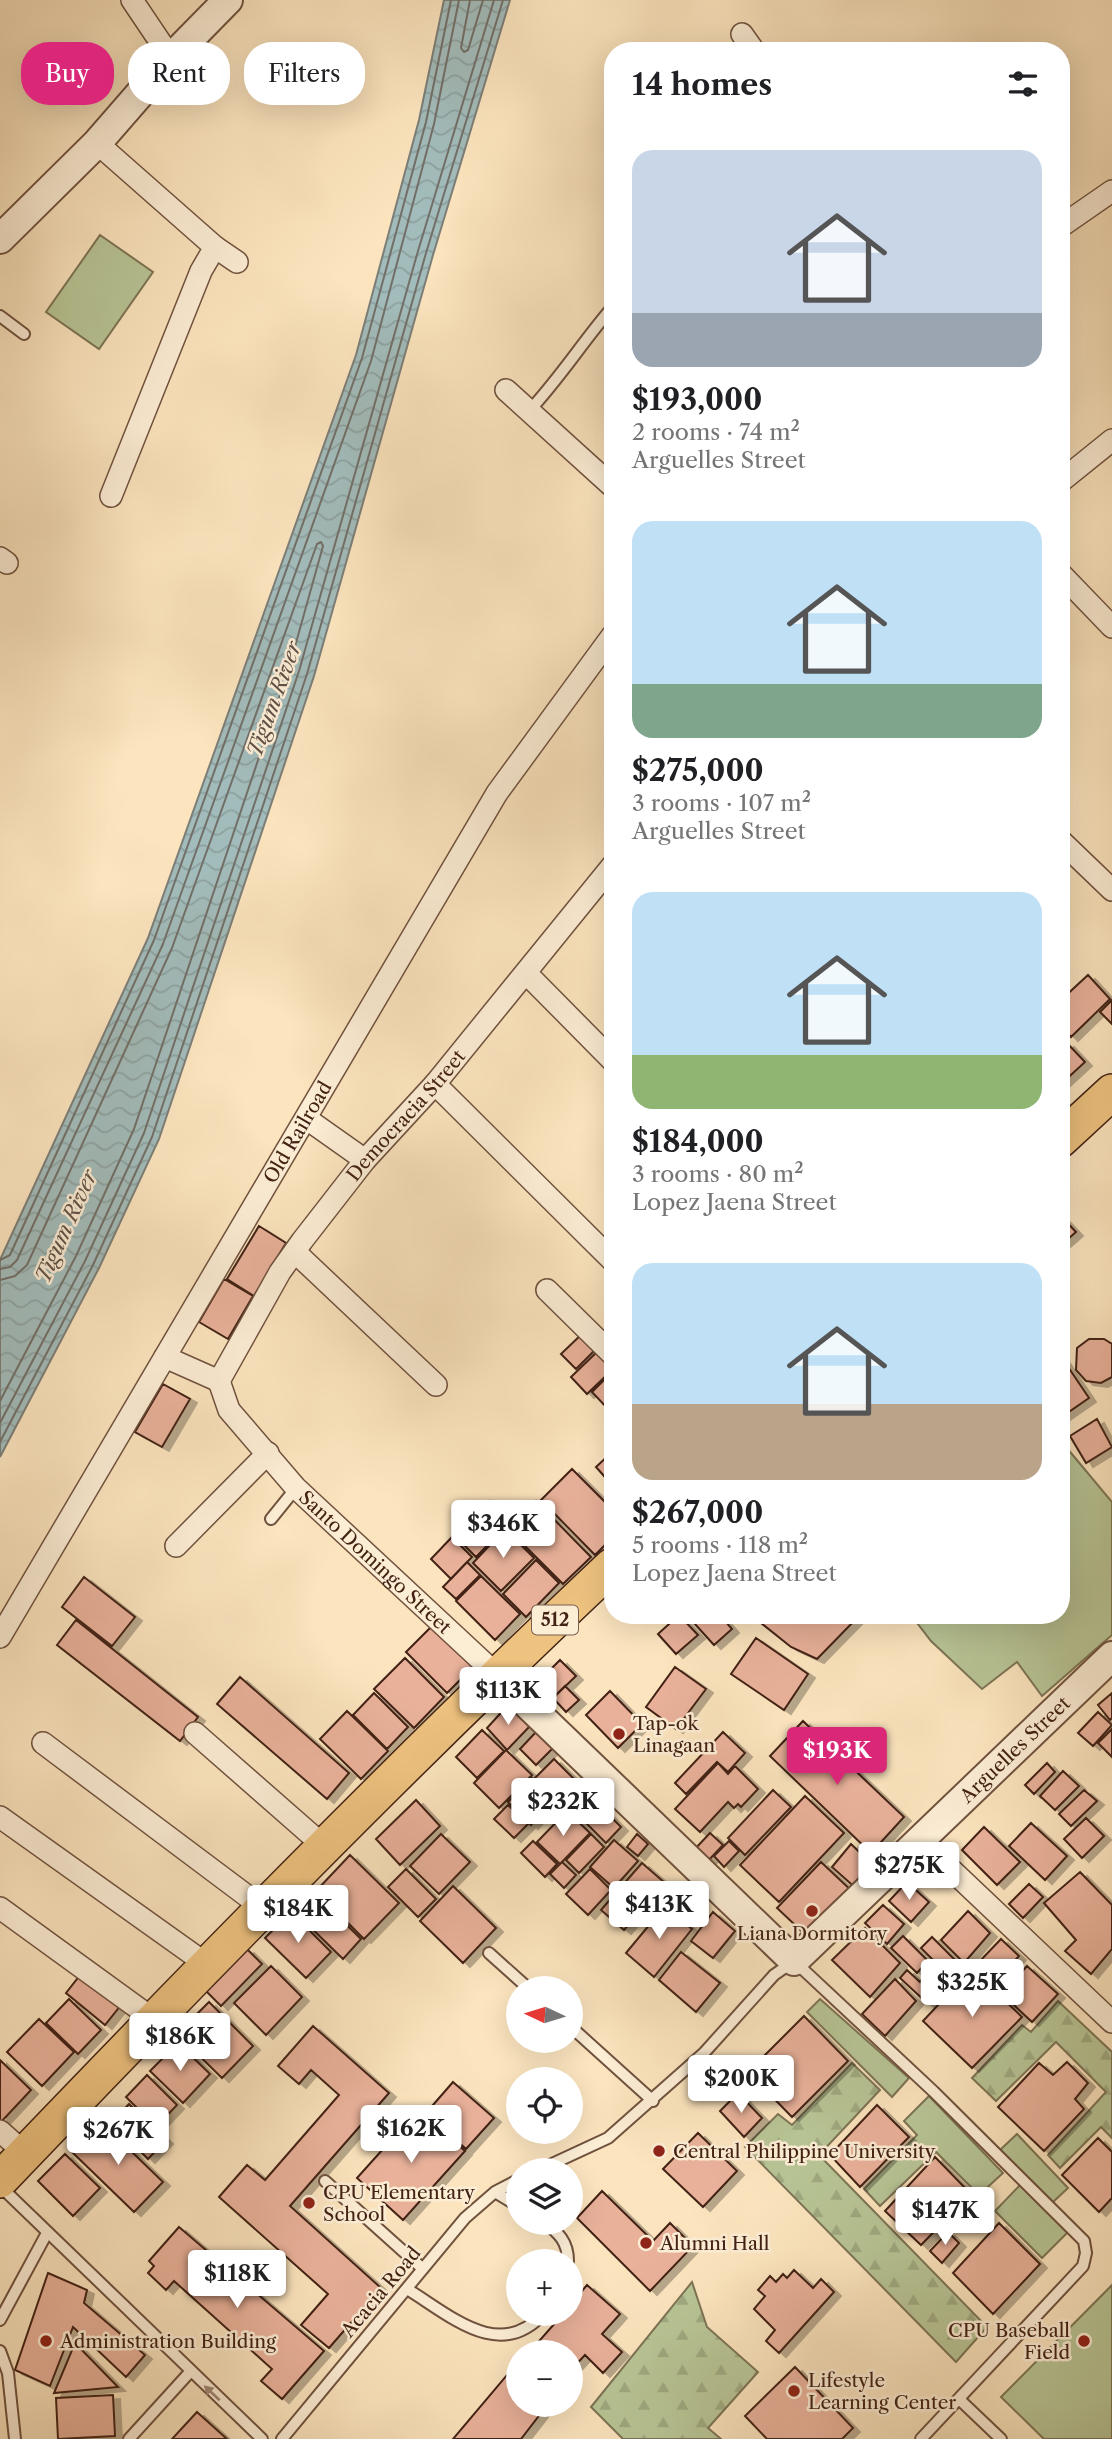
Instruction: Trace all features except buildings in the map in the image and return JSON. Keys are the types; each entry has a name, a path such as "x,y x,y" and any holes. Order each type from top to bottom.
{"main road":[{"path":"1070,1131 1112,1092"},
{"name":"512","path":"0,2180 13,2142 153,2020 497,1675 604,1574"}],"street":[{"path":"132,0 160,42"},
{"path":"187,42 228,0"},
{"path":"0,239 97,142 130,105"},
{"path":"97,142 215,247 237,262"},
{"path":"1070,220 1112,191"},
{"path":"111,496 201,271 215,247"},
{"path":"506,390 604,479"},
{"path":"1070,474 1112,440"},
{"path":"1070,583 1112,627"},
{"name":"Old Railroad","path":"0,1637 497,793 604,647"},
{"path":"1070,850 1112,890"},
{"name":"Democracia Street","path":"219,1381 295,1252 365,1160 435,1084 604,876"},
{"path":"526,973 604,1052"},
{"path":"435,1084 604,1252"},
{"path":"307,1119 365,1160"},
{"path":"295,1252 436,1385"},
{"path":"547,1290 604,1346"},
{"path":"165,1357 219,1381"},
{"name":"Santo Domingo Street","path":"219,1381 229,1410 296,1488 497,1675 794,1961"},
{"path":"176,1546 268,1453"},
{"name":"Arguelles Street","path":"794,1961 1112,1656"},
{"path":"195,1733 326,1847"},
{"path":"43,1743 263,1908"},
{"path":"0,1817 209,1966"},
{"path":"921,1841 1112,2022"},
{"path":"0,1908 153,2020"}],"lane":[{"path":"0,316 24,334"},
{"path":"530,411 558,379 604,317"},
{"path":"271,1519 296,1488"},
{"path":"489,1953 515,1976"},
{"path":"565,2158 608,2138 653,2101 704,2053 774,1975 794,1961 927,2085 1084,2241 1086,2253 1083,2266 921,2439"},
{"path":"583,2038 653,2101"},
{"path":"325,2181 424,2269"},
{"path":"0,2186 262,2439"},
{"name":"Acacia Road","path":"282,2439 465,2218 495,2192 506,2186"},
{"path":"495,2192 506,2199"},
{"path":"0,2320 47,2233"},
{"path":"558,2235 568,2249"},
{"path":"407,2289 478,2331 508,2336 530,2326"},
{"path":"0,2351 8,2374 15,2439"},
{"path":"129,2439 190,2372"},
{"path":"960,2400 1001,2439"}],"green space":[{"path":"100,235 153,272 99,349 46,312"},
{"path":"1070,1452 1112,1502 1112,1635 1042,1696 1017,1662 982,1689 931,1641 918,1624 1070,1624"},
{"path":"820,1999 909,2078 892,2097 807,2012"},
{"path":"1058,2001 1112,2052 1112,2138 1101,2127 1060,2168 1048,2155 1106,2092 1056,2042 996,2101 972,2078 1022,2025 1031,2032"},
{"path":"852,2063 880,2090 819,2155 987,2327 956,2362 745,2147 778,2114 792,2125"},
{"path":"929,2096 1003,2173 979,2195 936,2152 880,2206 864,2189 917,2135 904,2121"},
{"path":"1017,2134 1068,2188 1053,2202 1000,2150"},
{"path":"1020,2185 1068,2232 1042,2258 995,2211"},
{"path":"692,2282 707,2327 758,2372 708,2428 721,2439 623,2439 591,2407"},
{"name":"CPU Baseball Field","path":"1112,2285 1112,2439 1044,2439 1001,2397"}],"water":[{"name":"Tigum River","path":"444,0 510,0 433,255 314,676 159,1139 99,1268 0,1457 0,1260 148,938 356,355 419,120"}],"place":[{"name":"Tap-ok Linagaan","path":"619,1734"},
{"name":"Liana Dormitory","path":"812,1911"},
{"name":"Central Philippine University","path":"659,2151"},
{"name":"CPU Elementary School","path":"309,2203"},
{"name":"Alumni Hall","path":"646,2243"},
{"name":"Administration Building","path":"46,2341"},
{"name":"CPU Baseball Field","path":"1084,2341"},
{"name":"Lifestyle Learning Center","path":"794,2391"}]}
